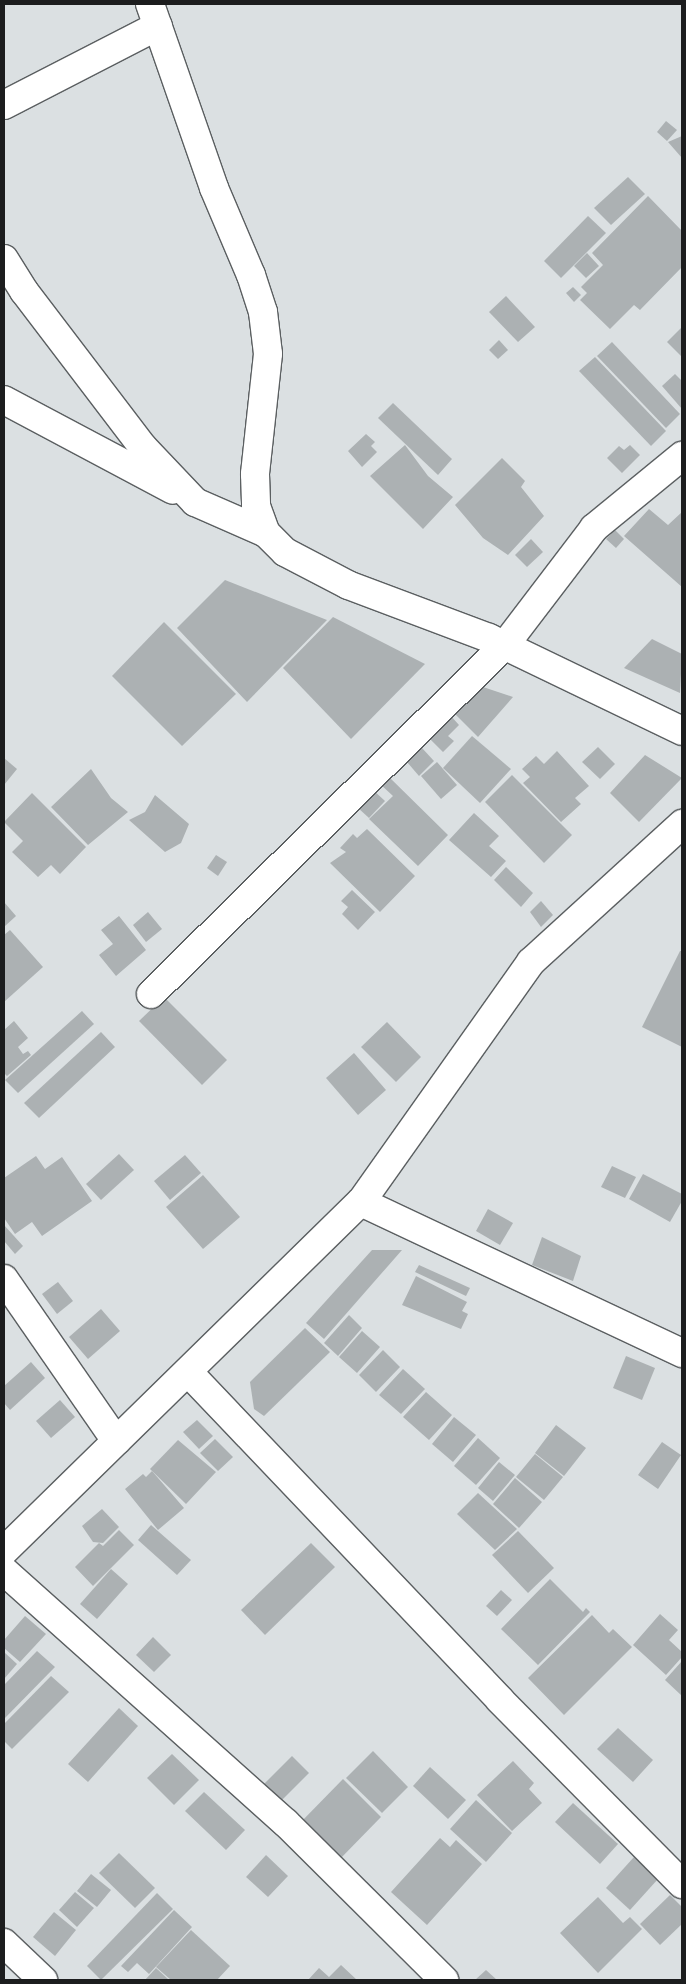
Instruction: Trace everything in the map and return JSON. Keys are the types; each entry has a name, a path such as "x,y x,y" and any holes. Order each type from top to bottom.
{"street":[{"path":"4,105 154,15 214,188 251,275 263,312 268,354 255,474 256,506 266,533"},
{"path":"4,259 24,291 143,447 194,502"},
{"path":"4,400 194,502 266,533 285,552 348,585 505,646 682,731"},
{"path":"151,994 505,646 594,528 682,456"},
{"path":"4,1551 362,1202 530,962 682,824"},
{"path":"362,1202 682,1353"},
{"path":"4,1279 116,1442"},
{"path":"188,1372 500,1700 682,1884"},
{"path":"4,1572 286,1824 444,1980"},
{"path":"4,1944 43,1980"}],"building":[{"path":"666,121 677,130 667,141 657,132"},
{"path":"682,136 682,158 668,142"},
{"path":"628,177 645,194 611,225 594,208"},
{"path":"648,196 682,231 682,267 640,310 634,305 610,329 580,300 587,293 581,287 603,265 592,253"},
{"path":"588,216 606,233 561,278 544,261"},
{"path":"587,253 599,266 586,278 574,266"},
{"path":"573,287 581,295 574,302 566,293"},
{"path":"506,296 535,327 518,342 489,312"},
{"path":"682,327 682,357 667,342"},
{"path":"499,340 508,350 498,359 489,350"},
{"path":"612,342 680,414 666,428 597,356"},
{"path":"595,357 666,431 651,446 579,371"},
{"path":"675,374 682,381 682,409 662,386"},
{"path":"393,403 452,459 438,475 378,418"},
{"path":"366,434 375,442 371,446 377,452 362,467 348,451"},
{"path":"405,445 428,476 453,497 423,529 370,476"},
{"path":"630,445 640,455 622,473 607,458 619,446 624,450"},
{"path":"502,458 525,481 521,487 544,516 508,555 483,538 455,505"},
{"path":"649,509 668,525 682,512 682,587 624,536"},
{"path":"615,530 624,539 616,548 606,539"},
{"path":"531,539 543,552 527,567 515,555"},
{"path":"225,580 327,620 247,702 177,628"},
{"path":"333,617 425,664 351,739 283,668"},
{"path":"164,622 236,694 182,746 112,676"},
{"path":"652,639 682,654 680,693 624,668"},
{"path":"474,684 513,697 478,737 453,712"},
{"path":"450,715 459,725 448,736 454,741 443,752 428,737"},
{"path":"472,736 511,769 480,803 443,768"},
{"path":"598,747 615,764 600,779 582,762"},
{"path":"422,748 434,761 419,776 407,762"},
{"path":"557,751 589,786 575,798 581,804 561,822 523,783 530,777 522,769 536,756 544,764"},
{"path":"645,755 682,778 639,822 610,793"},
{"path":"4,758 17,769 4,785"},
{"path":"437,762 457,785 441,799 421,776"},
{"path":"91,769 111,798 128,812 88,845 51,807"},
{"path":"387,775 448,835 418,866 369,819 393,796 379,783"},
{"path":"512,775 572,835 544,863 485,802"},
{"path":"373,790 385,801 369,818 357,807"},
{"path":"32,793 86,847 60,874 51,865 38,877 12,852 23,841 4,822"},
{"path":"155,795 189,824 181,843 165,852 129,820 145,812"},
{"path":"474,813 499,836 489,846 506,861 491,877 449,840"},
{"path":"367,829 415,876 380,912 330,863 346,852 340,848 353,834 357,838"},
{"path":"216,855 227,862 218,876 207,868"},
{"path":"506,867 533,893 521,907 494,880"},
{"path":"352,890 375,912 358,930 342,914 348,907 341,901"},
{"path":"541,901 553,915 541,927 530,912"},
{"path":"4,902 16,916 4,927"},
{"path":"148,912 162,929 146,942 133,925"},
{"path":"119,916 146,950 116,976 99,955 113,944 101,930"},
{"path":"10,930 43,967 4,1002 4,935"},
{"path":"680,951 682,951 682,1047 642,1027"},
{"path":"164,997 227,1060 202,1085 139,1021"},
{"path":"82,1011 94,1024 18,1093 5,1080"},
{"path":"14,1021 28,1038 18,1047 23,1054 28,1051 31,1055 7,1076 4,1073 4,1030"},
{"path":"387,1022 421,1057 396,1082 361,1047"},
{"path":"101,1032 115,1047 39,1118 24,1103"},
{"path":"354,1053 386,1090 358,1115 326,1078"},
{"path":"119,1154 134,1170 101,1200 86,1184"},
{"path":"185,1155 201,1173 170,1200 154,1181"},
{"path":"36,1156 45,1169 62,1157 92,1201 42,1236 32,1222 15,1234 4,1218 4,1178"},
{"path":"612,1166 636,1177 625,1198 601,1187"},
{"path":"643,1174 682,1194 682,1201 670,1222 629,1199"},
{"path":"203,1175 240,1217 203,1249 166,1207"},
{"path":"488,1209 513,1223 500,1245 476,1231"},
{"path":"4,1225 23,1246 15,1254 4,1241"},
{"path":"542,1237 581,1256 573,1281 532,1265"},
{"path":"372,1250 402,1250 324,1339 306,1323"},
{"path":"419,1265 470,1288 466,1296 415,1272"},
{"path":"416,1276 467,1302 462,1311 468,1314 461,1329 402,1305"},
{"path":"58,1282 73,1301 57,1314 42,1294"},
{"path":"101,1309 120,1331 88,1359 69,1337"},
{"path":"349,1315 362,1328 338,1356 324,1343"},
{"path":"305,1328 330,1352 264,1416 254,1409 250,1382"},
{"path":"362,1331 380,1347 357,1373 339,1357"},
{"path":"383,1350 400,1367 376,1392 359,1375"},
{"path":"626,1356 655,1368 642,1400 613,1388"},
{"path":"31,1362 45,1378 10,1410 4,1403 4,1386"},
{"path":"403,1369 425,1389 401,1414 379,1395"},
{"path":"426,1392 452,1415 429,1440 403,1417"},
{"path":"60,1400 75,1417 51,1438 36,1421"},
{"path":"454,1417 476,1435 453,1462 432,1444"},
{"path":"197,1420 213,1436 199,1449 183,1432"},
{"path":"556,1425 586,1448 564,1476 535,1453"},
{"path":"478,1438 500,1458 476,1485 454,1466"},
{"path":"215,1439 233,1457 218,1471 200,1453"},
{"path":"178,1440 216,1472 186,1504 150,1469"},
{"path":"662,1442 681,1455 658,1489 638,1475"},
{"path":"535,1454 563,1477 544,1500 516,1477"},
{"path":"499,1462 515,1475 493,1501 478,1488"},
{"path":"152,1471 184,1508 158,1530 125,1489 143,1474 146,1477"},
{"path":"515,1478 542,1502 519,1528 493,1504"},
{"path":"478,1493 517,1529 495,1550 457,1514"},
{"path":"102,1509 119,1527 103,1543 93,1542 82,1526"},
{"path":"151,1525 191,1560 177,1575 138,1540"},
{"path":"119,1530 134,1545 93,1586 75,1567 99,1543 103,1546"},
{"path":"518,1531 554,1568 528,1593 492,1555"},
{"path":"311,1543 335,1567 265,1635 241,1610"},
{"path":"111,1569 128,1584 97,1619 80,1604"},
{"path":"550,1579 583,1612 586,1608 590,1612 538,1665 501,1629"},
{"path":"501,1590 512,1600 497,1616 486,1606"},
{"path":"660,1614 678,1630 669,1640 682,1652 682,1657 666,1675 633,1645"},
{"path":"592,1615 609,1633 613,1629 632,1647 564,1715 528,1678"},
{"path":"25,1616 46,1634 20,1662 4,1648 4,1640"},
{"path":"153,1637 171,1655 154,1672 136,1655"},
{"path":"37,1651 55,1667 4,1719 4,1685"},
{"path":"4,1652 17,1664 4,1679"},
{"path":"682,1661 682,1696 665,1680"},
{"path":"51,1676 69,1692 12,1749 4,1741 4,1724"},
{"path":"119,1708 138,1726 88,1782 68,1764"},
{"path":"618,1728 653,1760 633,1782 597,1749"},
{"path":"373,1751 408,1787 382,1813 346,1778"},
{"path":"172,1754 199,1780 174,1805 147,1778"},
{"path":"292,1756 309,1773 279,1803 262,1786"},
{"path":"513,1761 534,1783 529,1789 542,1803 512,1831 477,1795"},
{"path":"430,1767 466,1800 448,1819 413,1786"},
{"path":"343,1779 381,1817 339,1860 300,1823"},
{"path":"204,1792 245,1830 226,1850 185,1811"},
{"path":"476,1800 512,1833 486,1862 450,1829"},
{"path":"573,1803 618,1844 600,1864 555,1822"},
{"path":"440,1838 450,1847 456,1840 482,1864 427,1925 391,1892"},
{"path":"119,1853 155,1888 135,1908 99,1873"},
{"path":"266,1855 288,1876 268,1897 246,1877"},
{"path":"634,1857 658,1879 630,1910 606,1888"},
{"path":"91,1874 111,1890 97,1907 77,1891"},
{"path":"75,1892 94,1908 77,1927 59,1910"},
{"path":"157,1893 173,1909 101,1980 87,1966"},
{"path":"670,1895 682,1907 682,1924 660,1945 640,1924"},
{"path":"598,1897 623,1923 630,1917 642,1929 598,1973 560,1933"},
{"path":"174,1910 192,1927 149,1974 137,1963 128,1972 121,1966"},
{"path":"54,1912 76,1930 55,1956 33,1937"},
{"path":"191,1930 230,1966 217,1980 171,1980 156,1967"},
{"path":"341,1965 357,1980 308,1980 319,1968 329,1977"},
{"path":"156,1968 169,1980 145,1980"},
{"path":"486,1970 497,1980 475,1980"}]}
